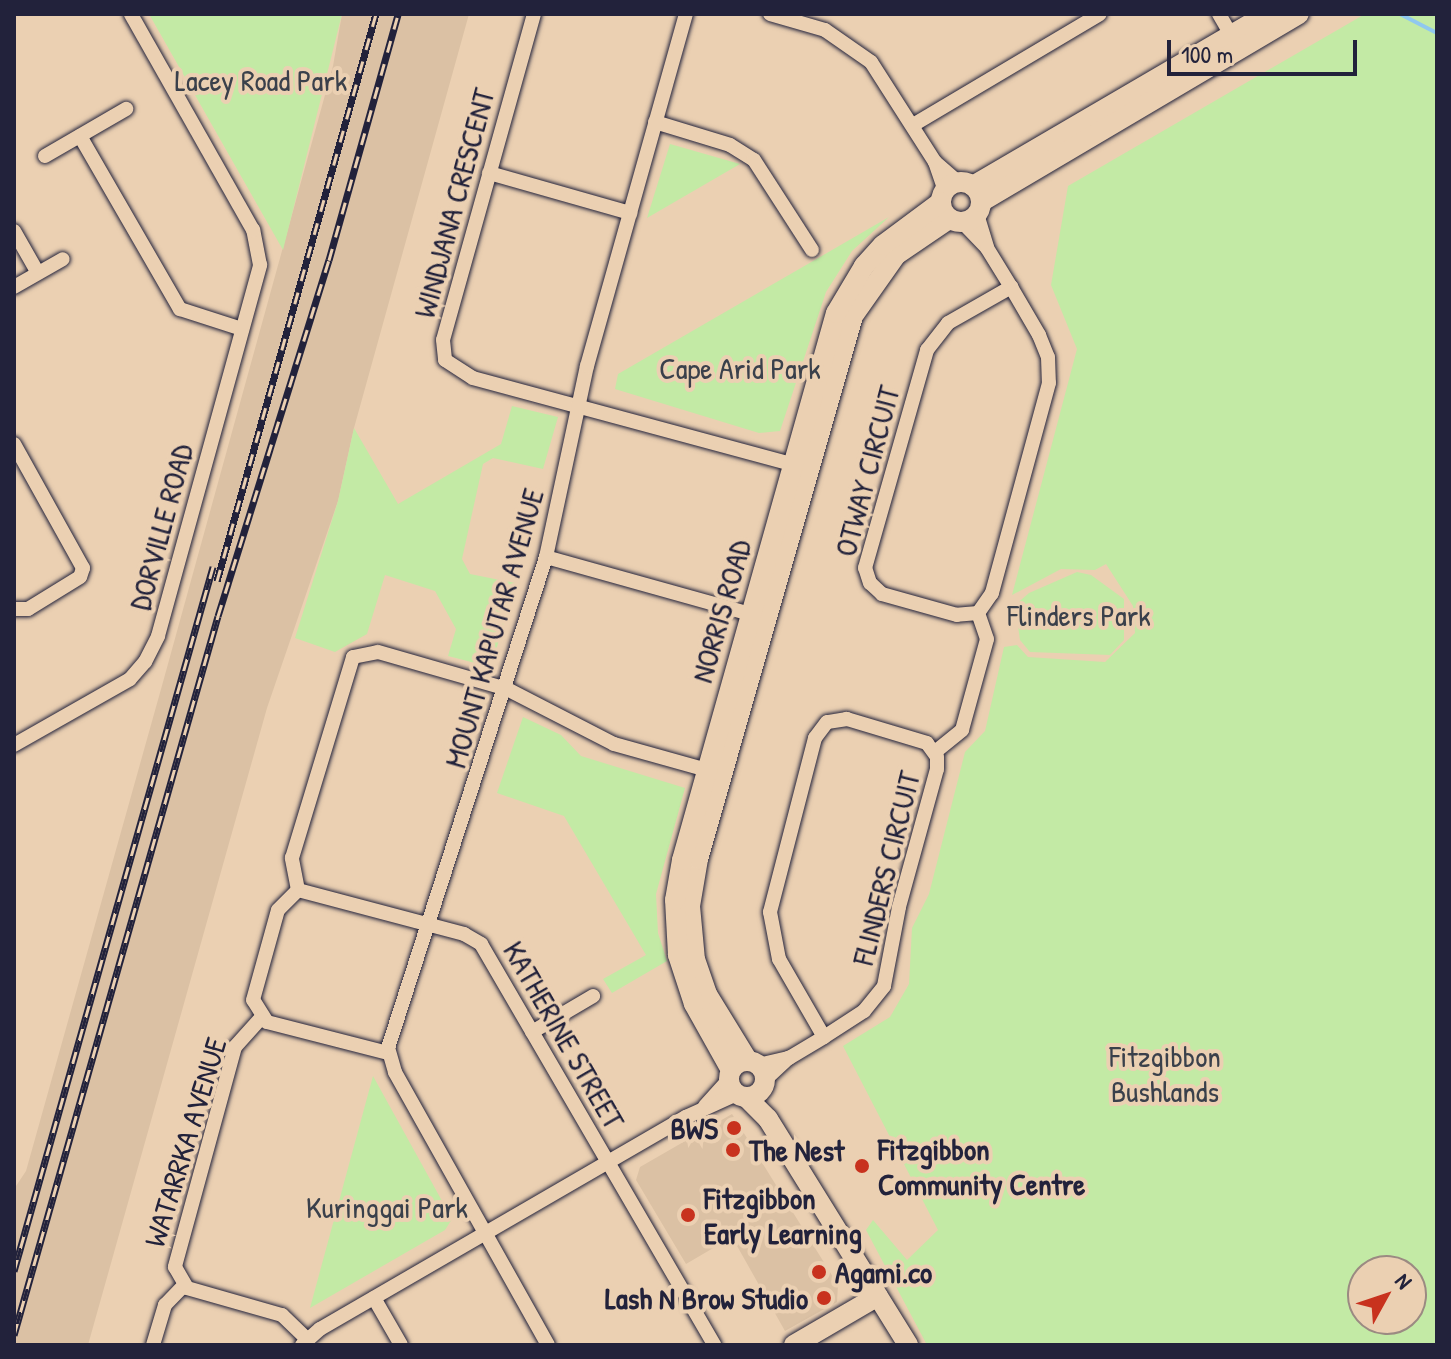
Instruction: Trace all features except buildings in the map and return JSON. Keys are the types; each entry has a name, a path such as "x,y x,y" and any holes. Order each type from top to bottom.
{"main road":[{"name":"NORRIS ROAD","path":"877,1304 747,1079 707,994 691,941 692,886 715,772 801,466 853,316 864,294 896,255 961,202 1267,14"},
{"name":"NORRIS ROAD","path":"961,202 1299,14"},
{"path":"794,1345 877,1304"},
{"path":"820,1345 877,1304"},
{"path":"877,1304 893,1345"},
{"path":"877,1304 908,1345"}],"street":[{"name":"DORVILLE ROAD","path":"14,745 130,679 145,662 158,636 261,252 131,14"},
{"name":"WINDJANA CRESCENT","path":"534,14 443,340 445,360 464,375 801,466"},
{"name":"MOUNT KAPUTAR AVENUE","path":"388,1053 426,923 507,689 546,557 578,404 686,14"},
{"path":"770,14 825,30 863,54 884,77 1045,345 1049,383 992,593 978,613 987,639 962,730 935,752"},
{"path":"913,125 1100,14"},
{"path":"1219,14 1231,35"},
{"path":"45,156 126,109"},
{"path":"655,122 730,145 754,160 812,250"},
{"path":"80,136 180,309 242,329"},
{"path":"489,173 630,213"},
{"path":"14,231 38,273"},
{"path":"14,287 63,259"},
{"name":"OTWAY CIRCUIT","path":"978,613 957,615 882,594 870,583 865,568 927,350 948,323 1011,287"},
{"path":"14,444 83,568 80,577 28,609 14,609"},
{"path":"546,557 759,616"},
{"path":"548,1345 388,1053 261,1018 254,994 278,910 298,890 292,858 353,657 378,652 507,689 614,744 715,772"},
{"name":"FLINDERS CIRCUIT","path":"747,1079 789,1058 824,1037 871,1005 888,974 899,907 937,769 935,752 923,741 847,719 827,722 815,738 774,887 770,923 779,959 824,1037"},
{"name":"KATHERINE STREET","path":"298,890 426,923 481,944 714,1345"},
{"path":"532,1032 593,996"},
{"name":"WATARRKA AVENUE","path":"184,1285 175,1261 235,1047 261,1018"},
{"path":"153,1345 165,1305 184,1285 282,1315 305,1342 374,1298 747,1079"},
{"path":"374,1298 401,1345"}],"shaded area":[{"path":"342,14 469,14 354,428 338,501 267,708 88,1345 14,1345 14,1189 26,1171 163,682 333,66"},
{"path":"732,1114 838,1285 837,1302 785,1331 732,1237 686,1264 636,1180 640,1167"}],"green space":[{"name":"Lacey Road Park","path":"149,14 342,14 283,250"},
{"name":"Fitzgibbon Bushlands","path":"1365,14 1437,14 1437,1345 927,1345 866,1230 873,1220 907,1260 938,1230 843,1046 890,1017 909,984 912,928 929,894 965,752 985,731 1004,647 1017,645 1028,657 1105,662 1135,633 1133,606 1106,564 1095,570 1061,569 1012,595 1077,349 1051,285 1068,186"},
{"path":"670,144 740,164 647,218"},
{"name":"Cape Arid Park","path":"889,217 852,251 826,292 780,431 759,433 615,389 618,374"},
{"path":"512,406 558,417 543,469 493,458 483,464 462,559 470,574 515,583 495,654 479,664 448,656 456,629 435,591 385,575 367,634 335,652 295,638 338,501 354,428 398,504 501,444"},
{"name":"Flinders Park","path":"1077,572 1091,575 1124,599 1124,640 1110,655 1030,652 1020,640 1015,605 1029,593"},
{"path":"523,717 561,735 581,756 685,788 656,894 658,933 667,961 612,993 603,979 646,955 564,816 497,793"},
{"name":"Kuringgai Park","path":"373,1076 452,1219 445,1230 310,1308"}],"waterway":[{"path":"1400,14 1437,33"}],"railway":[{"path":"217,581 376,14"},
{"path":"14,1335 218,616 329,260 398,14"},
{"path":"14,1271 213,567"}],"place":[{"name":"BWS","path":"734,1128"},
{"name":"The Nest","path":"733,1150"},
{"name":"Fitzgibbon Community Centre","path":"862,1166"},
{"name":"Fitzgibbon Early Learning","path":"688,1215"},
{"name":"Agami.co","path":"819,1272"},
{"name":"Lash N Brow Studio","path":"824,1298"}]}
